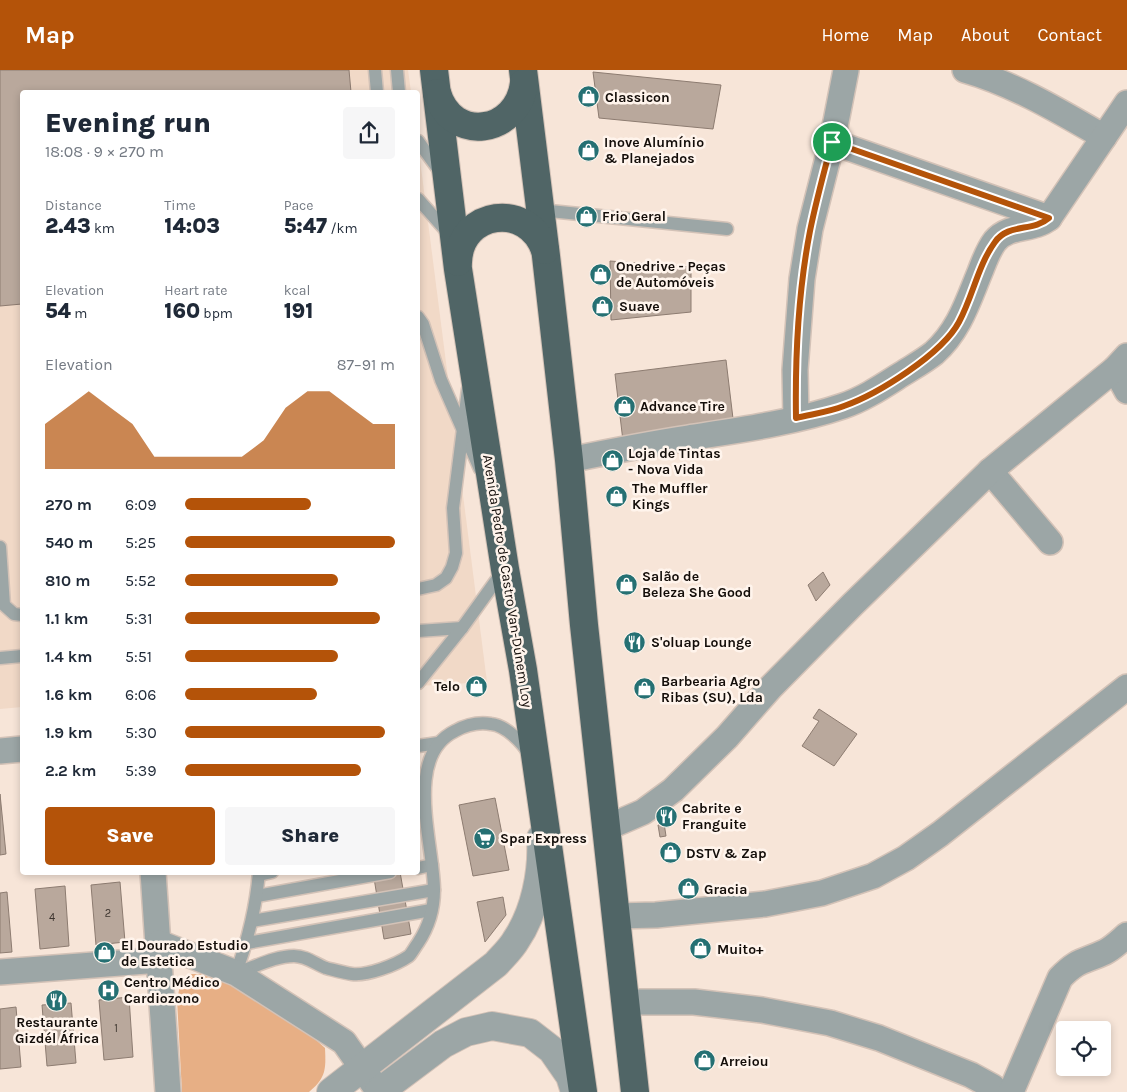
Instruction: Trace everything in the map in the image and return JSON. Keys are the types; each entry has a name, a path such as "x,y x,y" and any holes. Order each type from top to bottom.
{"highway":[{"path":"435,80 440,103 455,119 475,127 489,126 502,120 518,105 523,91 523,73"},
{"path":"523,73 569,460 584,625 636,1092"},
{"name":"Avenida Pedro de Castro Van-Dúnem Loy","path":"435,80 458,269 505,569 523,670 583,1092"},
{"path":"458,269 458,255 463,241 478,225 492,218 506,218 527,225 538,236 546,256"}],"street":[{"path":"796,418 795,370 802,279 810,229 832,142 846,70"},
{"path":"965,70 1000,82 1047,105 1104,137"},
{"path":"569,460 796,418 844,406 872,393 934,352 949,337 959,322 986,258 996,241 1006,232 1019,227 1042,223 1049,218 1127,103"},
{"path":"832,142 1049,218"},
{"path":"606,828 643,812 673,790 727,737 770,688 852,604 990,471 1121,362 1127,392"},
{"path":"990,471 1050,542"},
{"path":"616,916 656,915 765,904 822,893 873,876 906,858 940,834 1127,687"},
{"path":"0,751 20,749"},
{"path":"331,1092 496,964 516,941 531,911 538,878 541,843 538,770"},
{"path":"153,875 168,1092"},
{"path":"1011,1092 1060,978 1075,964 1107,951 1127,935"},
{"path":"0,972 159,952 236,973 344,1042 379,1092 443,1044 466,1032 492,1026 530,1033 552,1050 570,1076 575,1092"},
{"path":"625,1002 694,1002 762,1010 830,1023 879,1038 972,1075 993,1087 996,1092"}],"lane":[{"path":"376,70 377,90"},
{"path":"397,70 399,90"},
{"path":"420,144 448,184"},
{"path":"420,201 456,242"},
{"path":"540,210 727,229"},
{"path":"420,320 441,380 496,508"},
{"path":"420,589 436,586 446,578 456,554 453,508 472,359"},
{"path":"0,547 4,605 14,614 20,615"},
{"path":"420,680 462,628 505,569"},
{"path":"420,631 462,628"},
{"path":"0,658 20,656"},
{"path":"236,973 280,957 296,956 311,960 324,967 354,975 383,969 410,955 426,932 434,890 432,865 423,840 421,791 423,769 438,743 452,732 467,726 482,723 494,724 508,731 526,748 538,770"},
{"path":"420,746 438,743"},
{"path":"420,868 432,865"},
{"path":"236,973 247,943 257,896 259,875"},
{"path":"257,896 373,875"},
{"path":"252,921 434,890"},
{"path":"247,943 431,910"}],"shaded area":[{"path":"0,70 408,70 411,90 20,90 20,707 0,709"},
{"path":"420,160 487,682 420,686"},
{"path":"190,974 213,974 241,982 325,1048 324,1073 315,1087 309,1092 182,1092 177,999 180,986"}],"building":[{"path":"0,70 349,70 351,90 20,90 20,304 0,306"},
{"path":"593,72 721,85 713,129 599,118"},
{"path":"610,261 691,267 691,312 611,320"},
{"path":"726,360 734,427 623,441 615,374"},
{"path":"823,572 830,585 816,601 808,585"},
{"path":"819,709 857,734 834,766 802,746 819,721 813,718"},
{"path":"0,794 6,854 0,855"},
{"name":"Spar Express","path":"495,798 509,870 473,876 459,805"},
{"path":"664,823 666,836 660,837 658,825"},
{"path":"373,875 401,875 411,934 384,939"},
{"path":"120,882 125,942 96,945 91,885"},
{"path":"65,886 69,946 40,949 35,889"},
{"path":"7,892 12,952 0,953 0,893"},
{"path":"503,897 506,915 485,942 477,902"},
{"path":"129,997 133,1057 104,1060 99,1000"},
{"path":"71,1003 76,1063 47,1066 42,1005"},
{"path":"16,1007 21,1067 0,1069 0,1009"}],"place":[{"name":"Classicon","path":"589,97"},
{"name":"Inove Alumínio & Planejados","path":"588,150"},
{"name":"Frio Geral","path":"586,216"},
{"name":"Onedrive - Peças de Automóveis","path":"600,274"},
{"name":"Suave","path":"603,306"},
{"name":"Advance Tire","path":"624,406"},
{"name":"Loja de Tintas - Nova Vida","path":"612,461"},
{"name":"The Muffler Kings","path":"616,496"},
{"name":"Salão de Beleza She Good","path":"626,584"},
{"name":"S'oluap Lounge","path":"635,642"},
{"name":"Telo","path":"476,686"},
{"name":"Barbearia Agro Ribas (SU), Lda","path":"645,689"},
{"name":"Cabrite e Franguite","path":"666,816"},
{"name":"Spar Express","path":"484,838"},
{"name":"DSTV & Zap","path":"670,853"},
{"name":"Gracia","path":"688,889"},
{"name":"Muito+","path":"701,949"},
{"name":"El Dourado Estudio de Estetica","path":"105,953"},
{"name":"Centro Médico Cardiozono","path":"108,990"},
{"name":"Restaurante Gizdél África","path":"57,1000"},
{"name":"Arreiou","path":"704,1061"}],"route":[{"path":"832,142 1049,218 1042,223 1019,227 1006,232 996,241 986,258 959,322 949,337 934,352 872,393 844,406 796,418 795,370 802,279 810,229 832,142"}]}
